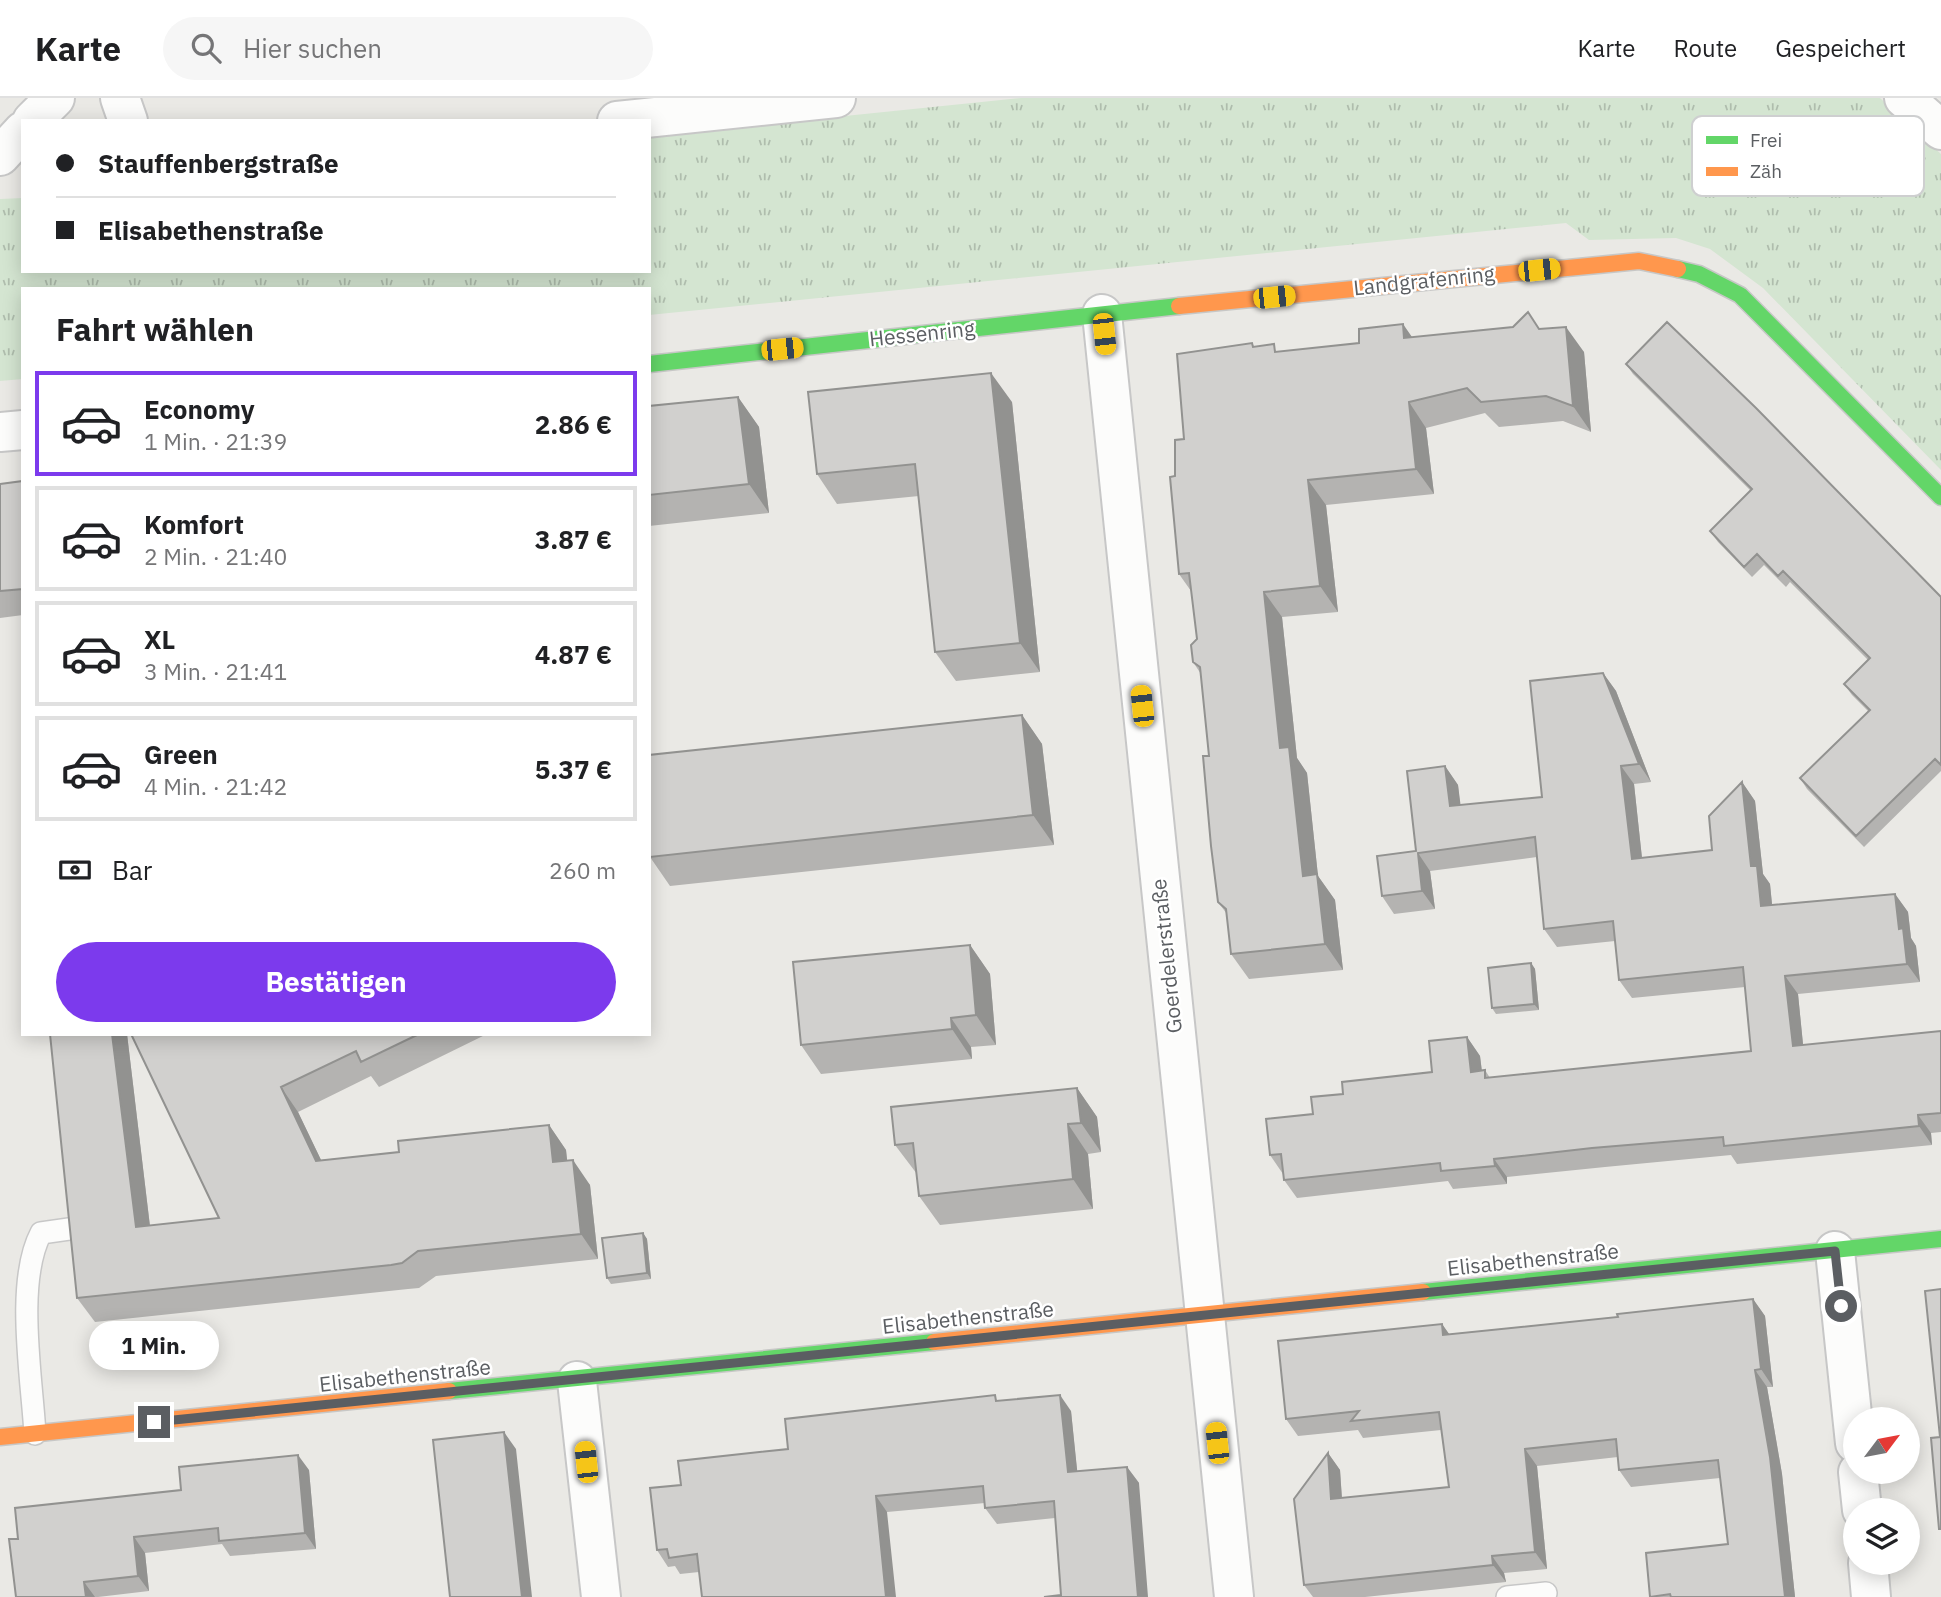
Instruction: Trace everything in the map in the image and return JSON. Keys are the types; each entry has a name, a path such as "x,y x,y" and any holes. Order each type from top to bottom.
{"street":[{"path":"35,119 55,98"},
{"path":"120,98 127,119"},
{"path":"636,119 836,98"},
{"path":"1904,98 1941,129"},
{"path":"1913,98 1941,129"},
{"path":"0,156 21,133"},
{"path":"0,176 21,177"},
{"name":"Landgrafenring","path":"1195,305 1614,262 1639,261 1689,271 1720,283 1756,309 1941,497"},
{"name":"Hessenring","path":"651,364 1195,305"},
{"name":"Goerdelerstraße","path":"1102,314 1234,1597"},
{"path":"0,432 21,430"},
{"name":"Elisabethenstraße","path":"0,1437 577,1381 1941,1239"},
{"path":"1835,1251 1851,1407"},
{"path":"577,1381 601,1597"},
{"path":"1869,1575 1871,1597"}],"lane":[{"path":"35,1434 26,1330 33,1249 41,1234 69,1229"},
{"path":"1507,1597 1546,1593"}],"green space":[{"path":"1021,98 1880,98 1900,116 1692,116 1692,196 1924,196 1924,138 1941,154 1941,470 1763,288 1710,249 1676,238 1589,240 1566,223 651,315 651,287 21,287 21,379 0,381 0,199 21,198 21,273 651,273 651,136"}],"building":[{"path":"1528,312 1539,329 1566,327 1573,406 1546,396 1481,402 1467,388 1409,402 1416,469 1308,480 1320,586 1264,592 1280,748 1289,747 1303,876 1317,874 1325,944 1231,954 1226,909 1218,902 1211,846 1203,756 1209,756 1200,667 1193,662 1191,645 1197,639 1189,573 1179,574 1170,477 1175,476 1175,440 1184,439 1177,354 1252,343 1253,347 1274,344 1275,352 1359,343 1359,329 1403,324 1404,338 1513,327"},
{"path":"1667,322 1756,408 1941,597 1941,765 1935,759 1856,836 1800,778 1870,710 1844,684 1870,658 1783,571 1778,576 1757,554 1744,567 1710,531 1752,489 1626,364"},
{"path":"991,373 1020,643 935,652 915,464 817,474 808,392"},
{"path":"738,397 749,484 651,495 651,406"},
{"path":"21,481 21,589 0,591 0,484"},
{"path":"1603,673 1639,764 1621,766 1632,859 1712,850 1709,816 1742,782 1751,866 1757,866 1761,906 1895,894 1899,929 1903,928 1907,964 1785,976 1793,1046 1941,1031 1941,1113 1918,1115 1919,1126 1724,1146 1723,1137 1494,1159 1495,1166 1441,1171 1440,1163 1284,1180 1281,1154 1270,1155 1266,1119 1313,1114 1311,1097 1343,1094 1342,1082 1432,1072 1429,1041 1467,1037 1471,1072 1485,1070 1485,1078 1751,1051 1743,967 1619,980 1613,921 1544,929 1535,837 1418,853 1422,891 1382,896 1377,856 1416,851 1407,771 1445,766 1450,806 1542,797 1530,681"},
{"path":"1022,715 1033,815 651,857 651,755"},
{"path":"970,945 976,1015 951,1018 952,1029 801,1045 793,962"},
{"path":"1531,963 1534,1004 1492,1008 1488,968"},
{"path":"50,1036 112,1036 136,1227 219,1218 132,1036 415,1036 361,1062 356,1051 281,1087 316,1161 399,1152 398,1141 549,1125 553,1162 573,1160 581,1234 418,1251 402,1263 391,1265 77,1298"},
{"path":"1077,1088 1081,1123 1068,1124 1073,1179 919,1196 913,1143 895,1145 891,1107"},
{"path":"643,1233 647,1273 607,1278 602,1238"},
{"path":"1941,1289 1941,1529 1939,1529 1931,1438 1940,1437 1925,1291"},
{"path":"1753,1299 1761,1369 1755,1370 1770,1457 1785,1597 1671,1597 1670,1594 1650,1597 1646,1553 1728,1544 1718,1460 1619,1470 1616,1439 1525,1449 1535,1552 1492,1556 1493,1565 1304,1585 1294,1499 1328,1453 1331,1499 1449,1487 1439,1412 1351,1421 1359,1411 1286,1419 1278,1341 1442,1324 1443,1335 1618,1317 1617,1314"},
{"path":"995,1395 996,1401 1060,1395 1068,1472 1127,1467 1138,1597 1044,1597 1061,1595 1054,1501 985,1508 983,1486 876,1496 886,1597 702,1597 697,1554 669,1558 667,1549 657,1550 650,1488 681,1485 678,1461 788,1449 785,1419"},
{"path":"504,1432 522,1597 450,1597 433,1440"},
{"path":"298,1455 305,1533 219,1541 218,1528 134,1537 138,1576 84,1582 86,1597 16,1597 9,1539 18,1539 15,1508 181,1490 179,1467"}],"traffic: fast":[{"path":"1678,269 1699,274 1740,295 1941,497"},
{"path":"651,364 1179,306"},
{"path":"1423,1292 1941,1239"},
{"path":"449,1391 934,1342"}],"traffic: slow":[{"path":"1179,306 1639,261 1678,269"},
{"path":"934,1342 1423,1292"},
{"path":"0,1437 449,1391"}],"route":[{"path":"154,1422 1835,1251 1841,1306"}]}
